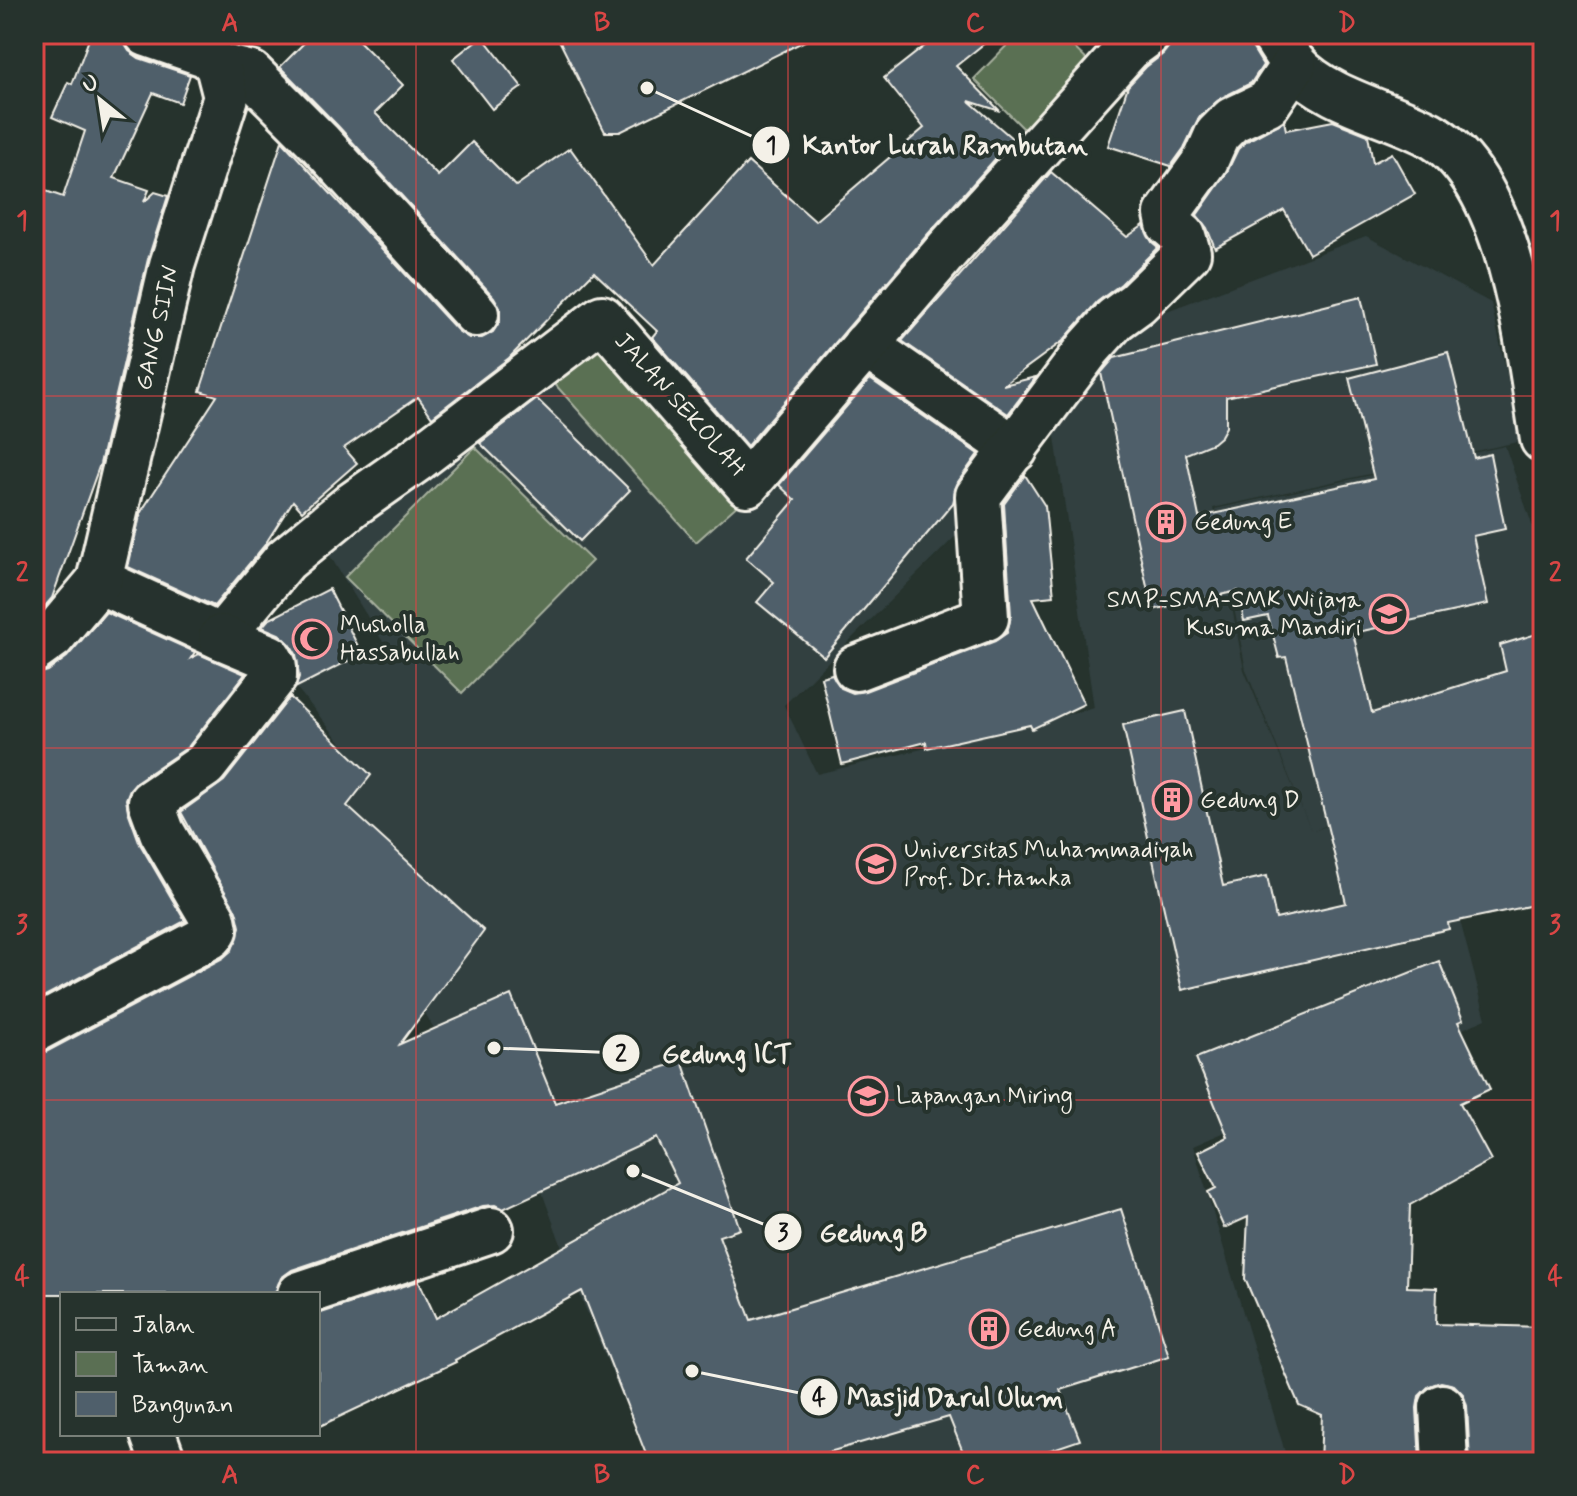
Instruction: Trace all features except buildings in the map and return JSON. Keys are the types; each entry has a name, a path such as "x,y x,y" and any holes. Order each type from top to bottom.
{"street":[{"path":"147,34 208,55 218,66 251,74 320,143 476,314"},
{"name":"JALAN SEKOLAH","path":"221,637 285,560 352,505 602,318 747,484 947,250 1119,59 1148,34"},
{"path":"1284,49 1315,82 1430,135 1463,161 1488,198 1517,288 1543,439"},
{"path":"856,668 986,618 978,496 1089,348 1115,319 1137,303 1188,253 1183,236 1169,224 1167,214 1206,160 1217,135 1232,120 1268,103 1284,49"},
{"name":"GANG SIIN","path":"34,650 52,637 99,581 172,265 226,97 218,66"},
{"path":"865,345 1015,449"},
{"path":"34,1030 211,936 215,930 213,919 162,832 151,802 205,765 274,677 274,666 269,657 99,581"},
{"path":"306,1292 491,1230"},
{"path":"1442,1407 1445,1462"},
{"path":"154,1436 163,1462"}],"shaded area":[{"name":"Universitas Muhammadiyah Prof. Dr. Hamka","path":"1366,236 1491,303 1522,441 1213,508 1244,670 1312,833 1246,670 1215,509 1505,446 1543,557 1543,718 1314,831 1424,785 1486,1019 1193,1146 1288,1462 649,1462 577,1288 516,1121 490,1126 424,1011 282,811 342,744 296,687 383,642 319,538 598,335 744,500 816,421 974,518 784,705 817,774 1094,708 1054,430 1114,331"}],"green space":[{"path":"1018,34 1060,34 1095,68 1030,135 974,79"},
{"path":"597,343 740,503 696,542 553,382"},
{"path":"475,447 592,561 462,693 345,577"}],"place":[{"name":"Kantor Lurah Rambutan","path":"647,88"},
{"name":"Gedung E","path":"1166,522"},
{"name":"SMP-SMA-SMK Wijaya Kusuma Mandiri","path":"1389,614"},
{"name":"Musholla Hassabullah","path":"312,639"},
{"name":"Gedung D","path":"1172,800"},
{"name":"Universitas Muhammadiyah Prof. Dr. Hamka","path":"876,864"},
{"name":"Gedung ICT","path":"494,1048"},
{"name":"Lapangan Miring","path":"868,1096"},
{"name":"Gedung B","path":"633,1171"},
{"name":"Gedung A","path":"989,1329"},
{"name":"Masjid Darul Ulum","path":"692,1371"}]}
